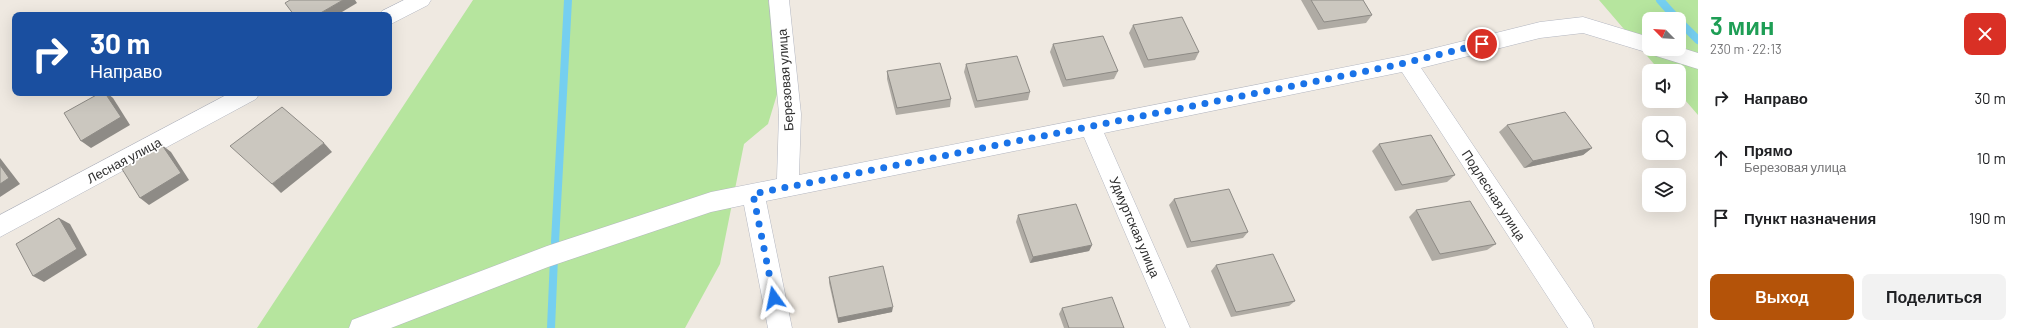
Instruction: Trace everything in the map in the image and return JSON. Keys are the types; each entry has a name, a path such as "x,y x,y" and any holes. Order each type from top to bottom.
{"street":[{"path":"392,15 421,0"},
{"name":"Березовая улица","path":"779,0 790,114 788,187"},
{"path":"361,328 547,258 711,202 1407,63 1540,30 1583,25 1642,43"},
{"path":"1682,56 1698,61"},
{"name":"Подлесная улица","path":"1407,63 1582,328"},
{"name":"Лесная улица","path":"0,227 243,96"},
{"name":"Удмуртская улица","path":"1092,127 1178,328"},
{"path":"753,194 780,328"}],"green space":[{"path":"473,0 768,0 785,68 768,124 744,144 720,264 685,328 257,328"},
{"path":"1599,0 1698,0 1698,115 1686,101 1686,64 1654,64 1647,56 1686,56 1686,12 1642,12 1642,50"}],"building":[{"path":"290,0 343,0 322,12 292,12 285,3"},
{"path":"1311,0 1363,0 1372,15 1324,22"},
{"path":"1182,17 1199,52 1148,60 1133,25"},
{"path":"1103,36 1118,71 1066,80 1053,44"},
{"path":"1017,56 1030,92 977,101 966,64"},
{"path":"940,63 951,99 897,108 887,71"},
{"path":"95,96 107,96 121,117 81,141 64,113"},
{"path":"282,107 324,143 272,184 230,146"},
{"path":"1565,112 1592,148 1533,161 1507,125"},
{"path":"1431,135 1455,175 1402,185 1379,144"},
{"path":"162,145 181,173 140,198 122,169"},
{"path":"0,165 9,178 0,184"},
{"path":"1229,189 1248,232 1191,242 1174,199"},
{"path":"1470,201 1496,244 1440,254 1416,210"},
{"path":"1076,204 1092,245 1033,257 1018,215"},
{"path":"59,218 77,249 33,276 16,244"},
{"path":"1273,254 1295,301 1236,312 1216,265"},
{"path":"883,266 893,307 838,318 829,277"},
{"path":"1112,297 1124,328 1069,328 1062,308"}],"waterway":[{"path":"555,242 568,0"},
{"path":"1660,0 1671,12"},
{"path":"1686,28 1698,40"},
{"path":"551,328 554,258"}],"route":[{"path":"774,298 753,194 1407,63 1482,44"}]}
